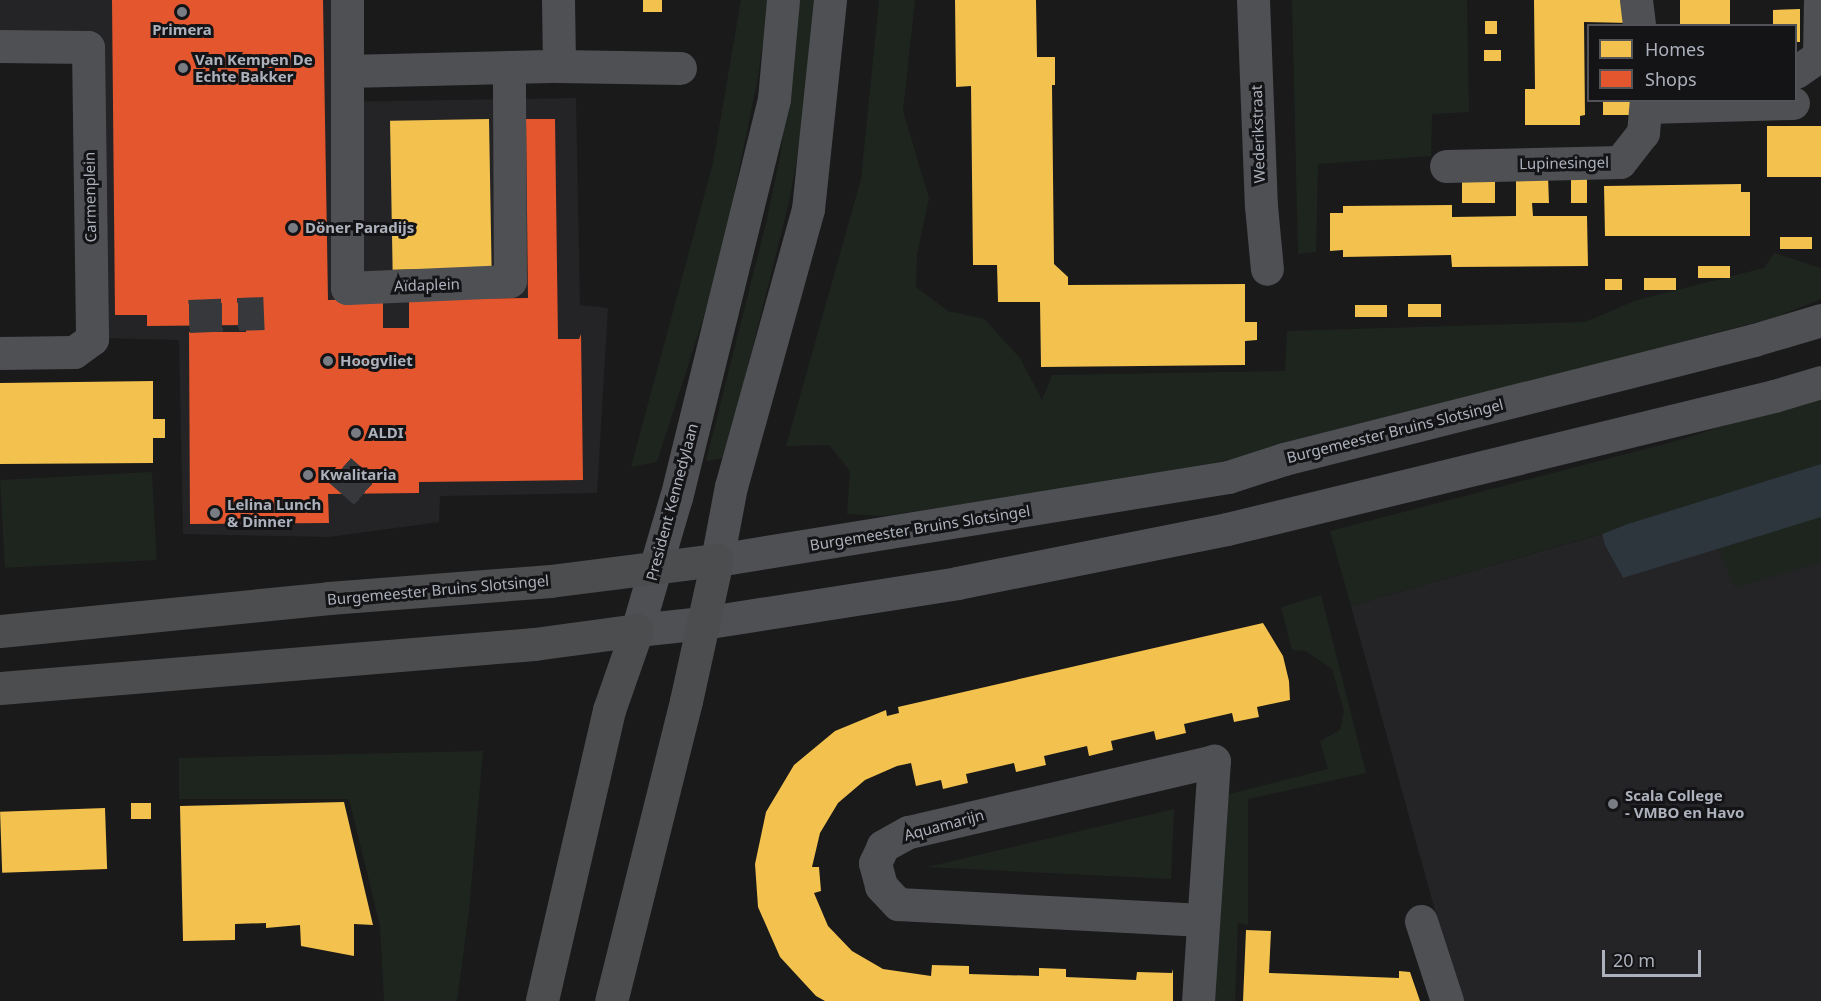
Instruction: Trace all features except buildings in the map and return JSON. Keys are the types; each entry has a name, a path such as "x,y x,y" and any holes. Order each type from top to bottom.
{"main road":[{"name":"Burgemeester Bruins Slotsingel","path":"0,631 653,569 717,560"},
{"path":"611,1001 717,560"},
{"path":"0,688 534,644 637,630"},
{"name":"President Kennedylaan","path":"542,1001 609,710 637,630"}],"street":[{"name":"Aïdaplein","path":"346,0 347,288 510,281 509,67"},
{"path":"558,0 559,66"},
{"name":"President Kennedylaan","path":"637,630 653,569 676,497 774,99 783,0"},
{"path":"717,560 732,486 808,209 830,0"},
{"name":"Wederikstraat","path":"1253,0 1261,206 1267,269"},
{"path":"1636,0 1639,24"},
{"name":"Lupinesingel","path":"1804,87 1820,0"},
{"name":"Carmenplein","path":"0,46 88,47 92,339 74,352 0,353"},
{"path":"347,71 559,66 680,68"},
{"name":"Lupinesingel","path":"1446,165 1620,162 1643,133 1647,104 1665,102"},
{"name":"Burgemeester Bruins Slotsingel","path":"717,560 1228,477 1296,456 1754,340 1821,320"},
{"path":"637,630 703,623 957,583 1227,529 1774,396 1821,382"},
{"name":"Aquamarijn","path":"1198,1001 1214,761 908,832 883,846 875,863 881,886 897,904 1203,920"},
{"path":"1421,921 1447,1001"}],"shaded area":[{"path":"0,0 336,0 337,102 576,98 580,305 608,308 597,493 440,496 439,522 329,537 183,534 179,340 101,338 95,32 0,30"},
{"path":"741,0 769,0 757,82 718,272 657,462 631,467 713,163"},
{"path":"799,0 819,0 803,129 788,206 725,458 706,461 767,219 781,151"},
{"path":"879,0 915,0 903,111 929,198 917,254 916,287 948,311 984,319 1020,358 1042,400 1052,375 1285,371 1287,331 1585,322 1637,300 1764,268 1774,253 1821,268 1821,299 1773,318 1185,471 883,516 847,514 850,471 829,445 786,446 861,179"},
{"path":"1292,0 1467,0 1469,112 1432,114 1431,156 1318,164 1316,252 1298,254"},
{"path":"1821,395 1821,464 1611,531 1351,606 1330,531 1676,441"},
{"path":"1821,464 1821,517 1623,578 1605,545 1602,534 1628,524"},
{"path":"152,472 157,560 5,568 0,480"},
{"name":"Scala College - VMBO en Havo","path":"1821,516 1821,1001 1460,1001 1351,606 1602,534 1623,578"},
{"path":"1821,516 1821,562 1735,588 1718,549"},
{"path":"1321,595 1366,773 1248,799 1248,925 1238,923 1235,1001 1211,1001 1225,795 1328,769 1320,741 1340,730 1344,711 1332,669 1306,651 1292,650 1281,607"},
{"path":"483,751 469,911 457,1001 384,1001 380,926 349,799 179,799 179,758"},
{"path":"1174,809 1171,879 927,867"}],"tunnel":[{"path":"189,316 264,313"},
{"path":"340,470 366,493"}],"place":[{"name":"Primera","path":"182,12"},
{"name":"Van Kempen De Echte Bakker","path":"183,68"},
{"name":"Döner Paradijs","path":"293,228"},
{"name":"Hoogvliet","path":"328,361"},
{"name":"ALDI","path":"356,433"},
{"name":"Kwalitaria","path":"308,475"},
{"name":"Lelina Lunch & Dinner","path":"215,513"},
{"name":"Scala College - VMBO en Havo","path":"1613,804"}]}
